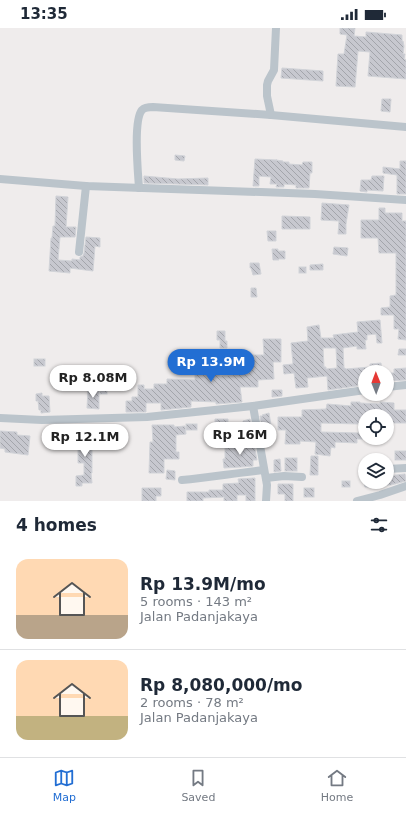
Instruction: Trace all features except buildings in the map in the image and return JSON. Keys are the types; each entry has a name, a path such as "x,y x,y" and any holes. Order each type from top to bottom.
{"street":[{"path":"271,115 267,96 267,85 274,70 276,28"},
{"path":"139,188 137,129 139,115 142,109 145,108 153,107 271,115 406,127"},
{"path":"0,179 86,186 315,194 406,200"},
{"path":"79,252 86,186"},
{"path":"394,386 406,385"},
{"path":"0,418 42,420 147,417 253,406 358,391"},
{"path":"253,406 267,485 266,501"},
{"path":"394,469 406,468"},
{"path":"182,480 244,472 302,477"},
{"path":"357,501 406,486"}]}
